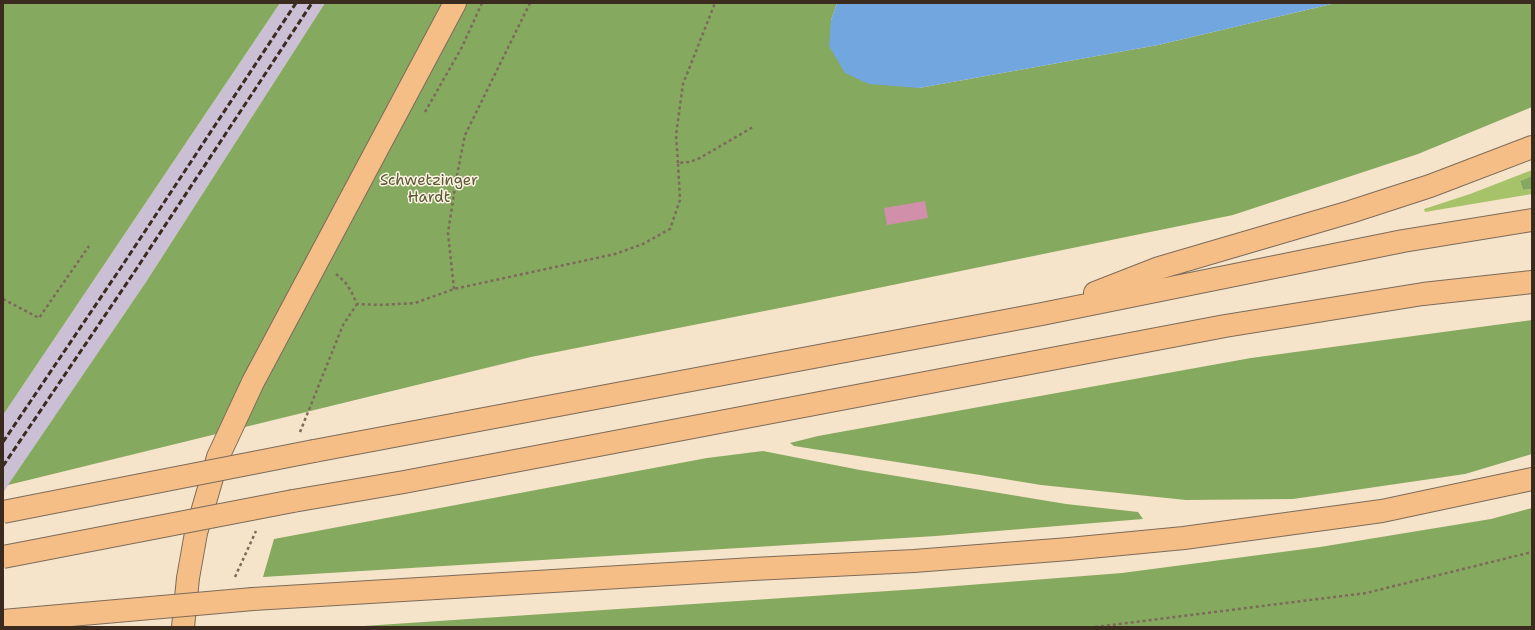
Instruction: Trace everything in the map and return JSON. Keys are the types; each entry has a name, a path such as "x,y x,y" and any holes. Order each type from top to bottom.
{"main road":[{"path":"183,627 188,578 196,533 218,457 253,382 455,3"},
{"path":"1042,314 1159,268 1350,212 1430,186 1532,147"},
{"path":"3,512 314,451 1042,314 1402,241 1532,220"},
{"path":"3,557 1225,326 1423,294 1532,282"},
{"path":"3,620 253,599 753,569 914,561 1069,549 1184,538 1382,511 1532,479"}],"path":[{"path":"454,289 448,233 465,135 530,3"},
{"path":"334,274 344,282 351,291 357,304 380,305 415,303 454,289 615,254 643,244 670,229 680,200 676,135 683,84 715,3"},
{"path":"678,163 690,162 700,158 752,126"},
{"path":"3,299 39,318 89,246"},
{"path":"1095,627 1366,593 1532,552"}],"shaded area":[{"path":"280,3 325,3 146,282 3,493 3,415"}],"green space":[{"path":"3,3 280,3 3,415"},
{"name":"Schwetzinger Hardt","path":"325,3 837,3 831,20 919,88 1158,45 1336,3 1532,3 1532,107 1418,154 1233,215 800,304 531,357 8,485 146,282"},
{"path":"1532,170 1532,176 1520,181 1523,190 1532,189 1532,194 1425,212 1424,209 1470,194"},
{"path":"1532,176 1532,189 1523,190 1520,181"},
{"path":"1532,320 1532,454 1465,474 1293,499 1186,500 1041,485 794,446 790,443 818,436 1251,358"},
{"path":"763,451 860,470 1066,504 1138,512 1143,519 936,536 263,577 274,539 707,458"},
{"path":"1532,508 1532,627 349,627 918,589 1122,573 1320,547 1491,519"}],"water":[{"path":"837,3 1336,3 1158,45 919,88 869,84 845,73 829,46 831,20"}],"building":[{"path":"925,201 928,218 887,225 884,208"}],"railway":[{"path":"3,442 122,266 296,3"},
{"path":"3,466 133,274 312,3"}]}
